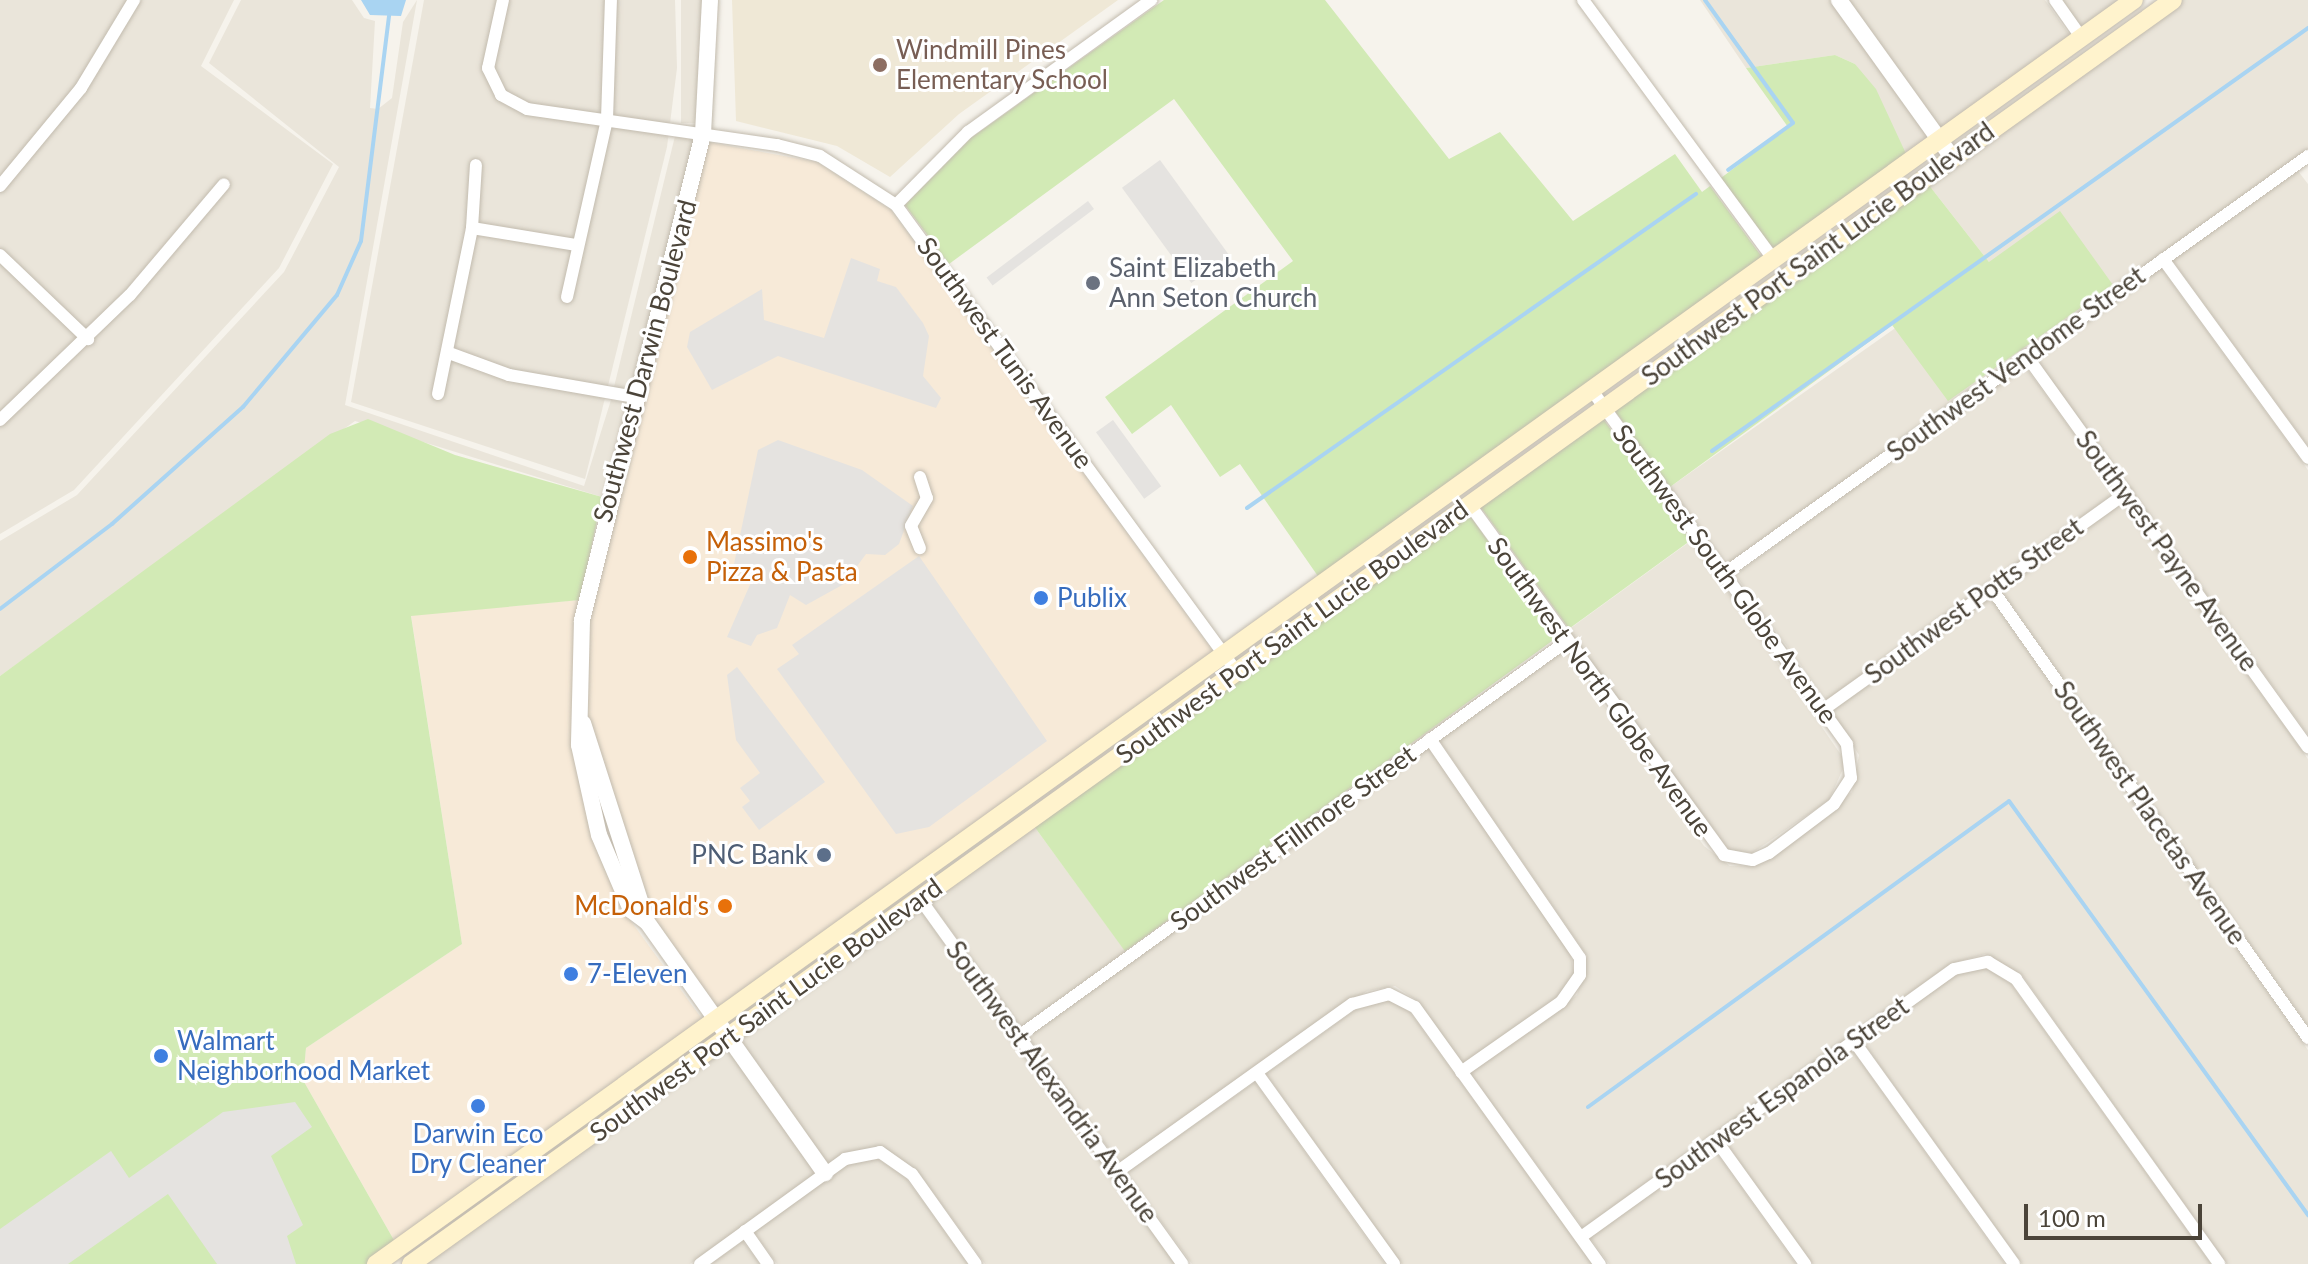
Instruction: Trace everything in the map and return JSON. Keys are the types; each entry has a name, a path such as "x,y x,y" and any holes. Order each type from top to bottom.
{"main road":[{"name":"Southwest Port Saint Lucie Boulevard","path":"376,1264 2134,0"},
{"name":"Southwest Port Saint Lucie Boulevard","path":"411,1264 728,1040 1236,671 2173,0"},
{"path":"921,900 942,856"},
{"path":"411,1264 432,1223"}],"street":[{"path":"0,186 81,88 134,0"},
{"name":"Southwest Tunis Avenue","path":"503,0 488,68 501,95 527,109 703,134 820,156 896,205 1236,671"},
{"path":"567,297 576,245 607,119 611,0"},
{"name":"Southwest Darwin Boulevard","path":"710,0 703,134 635,397 582,620 582,721 647,922 715,1023 825,1173"},
{"path":"896,205 968,132 1151,0"},
{"path":"1583,0 1774,260"},
{"path":"1839,0 1952,157"},
{"path":"2055,0 2081,37"},
{"name":"Southwest Vendome Street","path":"1725,573 2026,355 2305,164"},
{"path":"438,394 449,353 472,228 476,165"},
{"path":"0,420 88,339 224,184"},
{"path":"472,228 576,245"},
{"path":"0,255 88,339"},
{"path":"2163,259 2308,458"},
{"path":"449,353 509,375 635,397"},
{"name":"Southwest Payne Avenue","path":"2026,355 2308,747"},
{"name":"Southwest South Globe Avenue","path":"1592,390 1823,710 1852,761"},
{"path":"920,477 927,498 911,526 920,548"},
{"name":"Southwest Potts Street","path":"1823,710 2126,493"},
{"name":"Southwest North Globe Avenue","path":"1470,505 1710,842 1737,860 1769,853 1834,804 1852,761"},
{"name":"Southwest Placetas Avenue","path":"1992,589 2308,1038"},
{"name":"Southwest Fillmore Street","path":"1019,1036 1567,641"},
{"path":"1430,739 1580,958 1580,975 1561,1002 1461,1072"},
{"name":"Southwest Alexandria Avenue","path":"921,900 1183,1264"},
{"name":"Southwest Espanola Street","path":"1581,1237 1954,969 1988,962 2016,979 2219,1264"},
{"path":"1117,1172 1352,1004 1389,994 1415,1007 1600,1264"},
{"path":"1854,1041 2014,1264"},
{"path":"1257,1073 1394,1264"},
{"path":"1716,1140 1805,1264"},
{"path":"700,1264 825,1173 862,1153 897,1160 976,1264"},
{"path":"745,1231 768,1264"}],"shaded area":[{"path":"0,0 234,0 201,66 333,164 279,268 74,490 0,534"},
{"path":"241,0 352,0 364,18 375,21 370,108 378,109 392,98 403,22 417,0 345,405 584,486 611,400 627,403 602,497 355,421 0,676 0,541 77,495 284,272 339,167 209,63"},
{"path":"424,0 675,0 677,68 667,147 585,479 351,402"},
{"path":"681,0 704,0 704,123 681,123"},
{"name":"Windmill Pines Elementary School","path":"732,0 1118,0 959,114 890,177 837,146 736,121"},
{"path":"1700,0 1830,0 1936,149 1908,158 1855,64 1835,55 1746,68"},
{"path":"1847,0 2045,0 2078,47 1947,141"},
{"path":"2062,0 2144,0 2089,39"},
{"path":"2165,0 2308,0 2308,149 1727,564 1670,487 1989,262 1921,175"},
{"path":"675,136 695,140 666,260 630,390 614,387"},
{"path":"708,142 817,162 891,210 1219,659 717,1015 653,918 588,715 589,620"},
{"path":"1160,160 1229,255 1191,283 1122,188"},
{"path":"2298,171 2308,184 2308,446 2172,260"},
{"path":"1088,201 1094,209 993,285 987,277"},
{"path":"851,258 880,269 877,281 896,287 923,323 929,336 923,376 941,398 936,408 778,356 712,390 687,347 690,332 762,289 764,320 824,338"},
{"path":"2161,268 2308,470 2308,735 2035,357"},
{"path":"2024,365 2116,492 1827,702 1735,575"},
{"path":"1113,420 1161,486 1144,499 1096,432"},
{"path":"778,440 862,470 913,506 899,544 885,555 866,554 844,584 806,605 790,595 777,628 757,635 751,646 727,637 756,571 734,564 758,450"},
{"path":"2123,502 2308,759 2308,1026 2001,590"},
{"path":"1692,540 1846,762 1829,800 1752,853 1728,850 1715,838 1568,630"},
{"path":"919,556 1047,741 929,827 896,834 777,669 799,654 792,645"},
{"path":"1990,598 2308,1050 2308,1264 2227,1264 2022,975 1985,954 1950,964 1583,1228 1470,1073 1577,995 1587,956 1439,740 1565,650 1704,846 1730,866 1755,865 1852,792 1859,755 1832,711"},
{"path":"579,600 572,745 592,837 625,913 705,1023 395,1242 303,1080 306,1048 462,944 411,615"},
{"path":"1558,640 1021,1027 925,894 1028,818 1121,945"},
{"path":"737,667 825,782 759,830 742,807 750,801 740,788 760,773 736,740 727,675"},
{"path":"1428,748 1569,944 1574,974 1557,998 1463,1063 1419,1002 1395,986 1367,991 1119,1163 1028,1037"},
{"path":"914,902 1175,1264 985,1264 917,1170 881,1146 842,1154 690,1264 421,1264"},
{"path":"1986,968 2011,984 2211,1264 2022,1264 1863,1042 1957,974"},
{"path":"1388,1000 1410,1012 1592,1264 1402,1264 1266,1074 1355,1010"},
{"path":"713,1032 716,1037 428,1244 437,1228"},
{"path":"1852,1050 2005,1264 1813,1264 1725,1141"},
{"path":"1255,1082 1385,1264 1192,1264 1126,1173"},
{"path":"295,1102 312,1127 271,1156 303,1225 287,1236 296,1264 217,1264 168,1194 68,1264 0,1264 0,1229 111,1151 129,1178 223,1112"},
{"path":"1714,1149 1796,1264 1609,1264 1590,1238"},
{"path":"878,1159 906,1178 968,1264 777,1264 754,1232 848,1164"},
{"path":"743,1241 760,1264 711,1264"}],"green space":[{"path":"1164,0 1325,0 1449,159 1500,132 1573,221 1675,154 1702,192 1710,186 1770,268 1322,582 1240,464 1220,477 1171,405 1132,434 1105,397 1293,261 1174,99 949,264 905,205 971,138"},
{"path":"1835,55 1855,64 1876,89 1908,158 1781,260 1721,178 1788,127 1746,68"},
{"path":"1921,175 1989,262 2060,211 2113,285 1948,401 1892,325 1670,487 1607,400"},
{"path":"1596,409 1691,540 1569,629 1474,498"},
{"path":"368,419 455,455 602,497 580,600 411,616 462,944 306,1048 303,1080 395,1242 366,1264 0,1264 0,676 330,434"},
{"path":"1462,505 1558,637 1125,951 1029,819"}],"water":[{"path":"361,0 406,0 401,16 370,15"}],"waterway":[{"path":"1705,0 1793,123 1728,170"},
{"path":"0,609 112,524 243,407 337,295 361,241 389,16"},
{"path":"1712,451 2308,28"},
{"path":"1247,508 1696,194"},
{"path":"1588,1107 2009,801 2308,1215"}],"place":[{"name":"Windmill Pines Elementary School","path":"880,65"},
{"name":"Saint Elizabeth Ann Seton Church","path":"1093,283"},
{"name":"Massimo's Pizza & Pasta","path":"690,557"},
{"name":"Publix","path":"1041,598"},
{"name":"PNC Bank","path":"824,855"},
{"name":"McDonald's","path":"725,906"},
{"name":"7-Eleven","path":"571,974"},
{"name":"Walmart Neighborhood Market","path":"161,1056"},
{"name":"Darwin Eco Dry Cleaner","path":"478,1106"}]}
